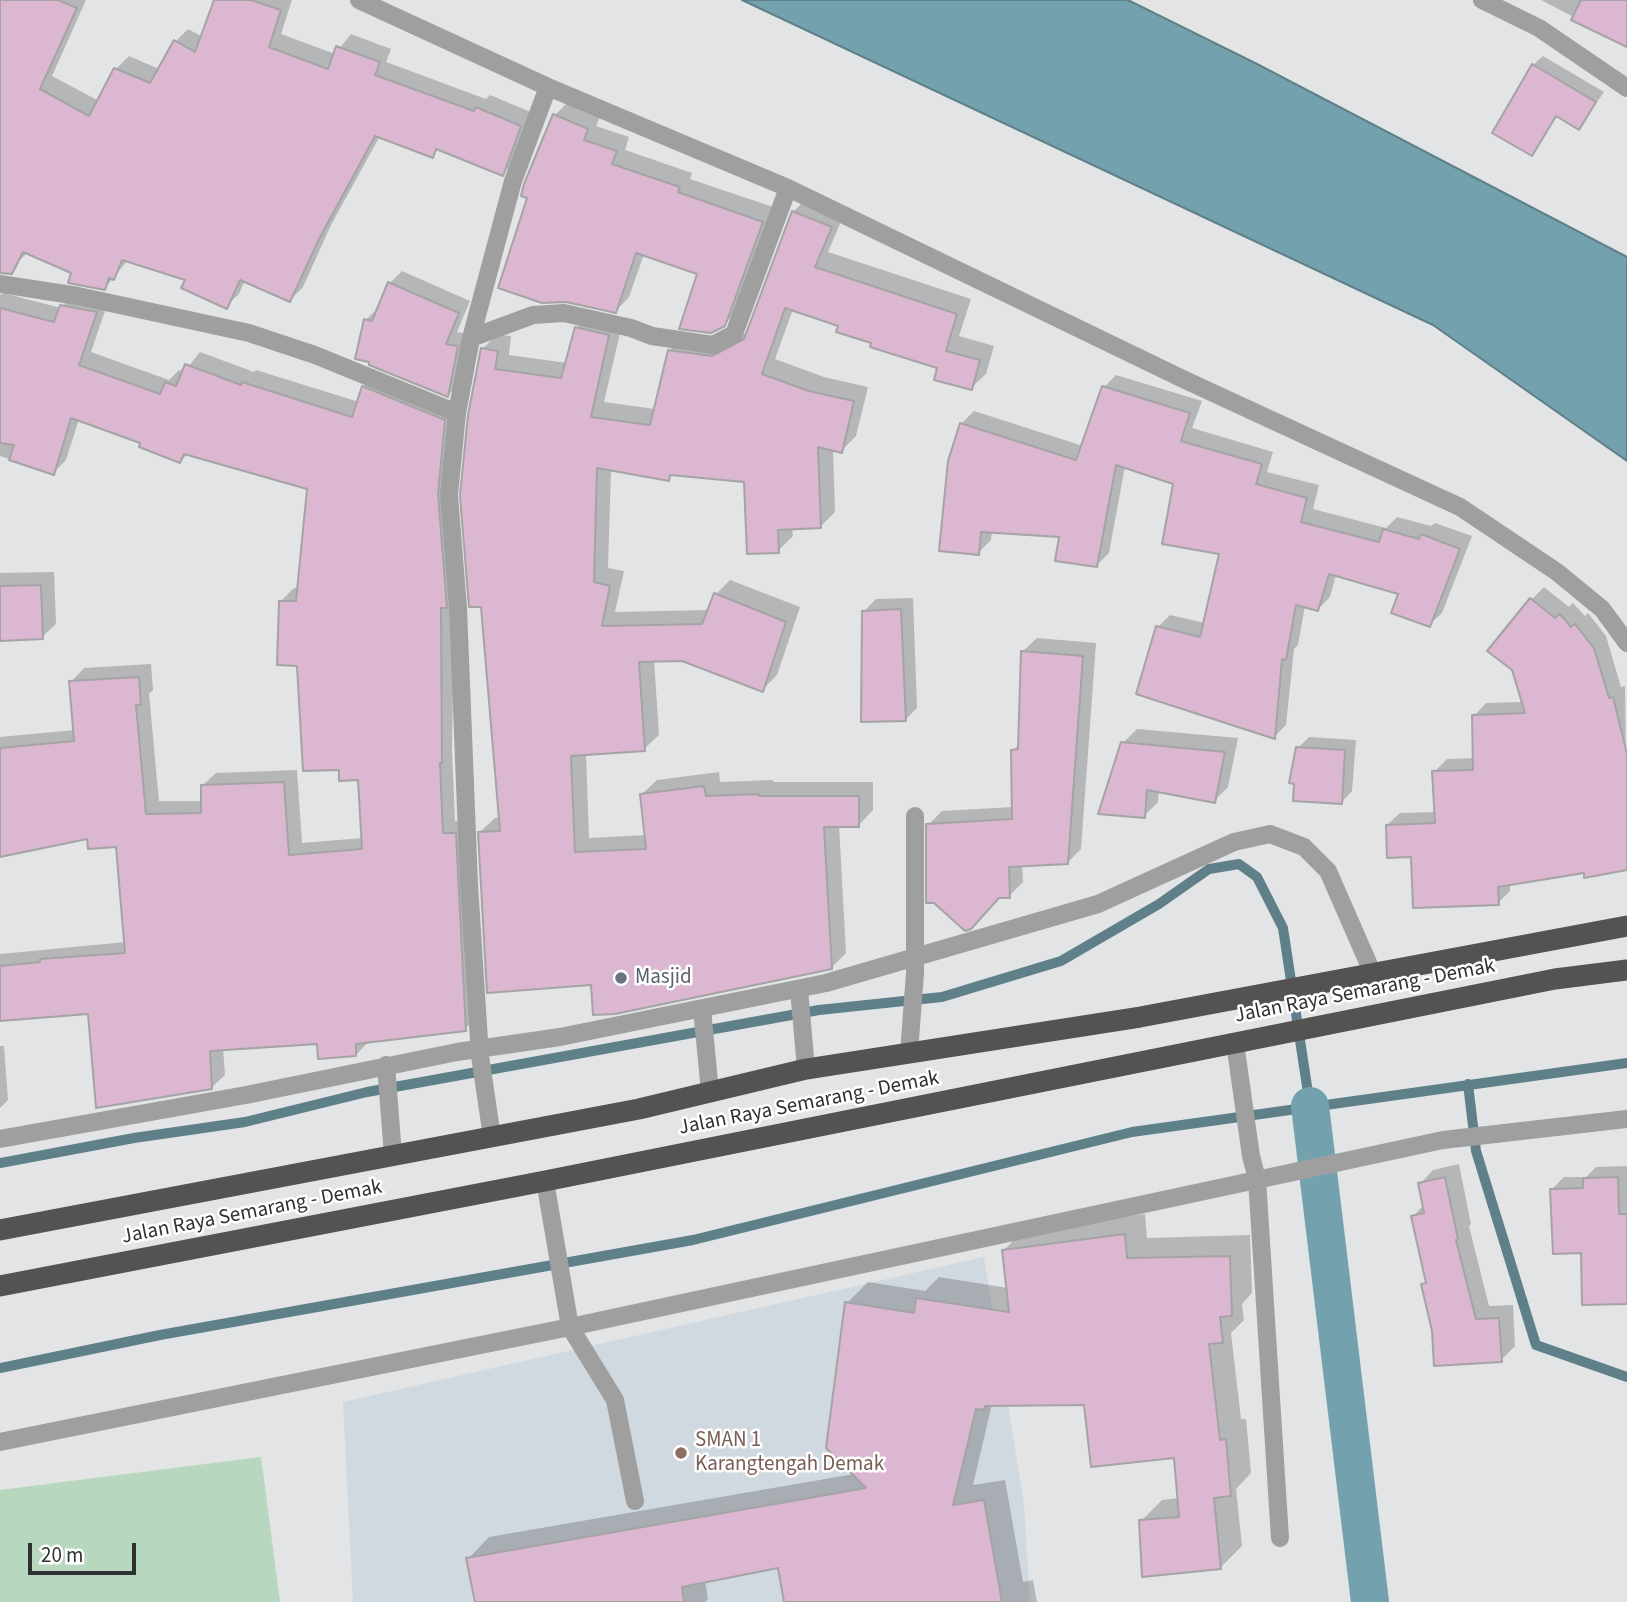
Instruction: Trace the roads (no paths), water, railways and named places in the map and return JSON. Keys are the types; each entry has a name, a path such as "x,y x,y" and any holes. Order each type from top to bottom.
{"highway":[{"name":"Jalan Raya Semarang - Demak","path":"0,1230 492,1137 710,1092 806,1069 1348,980 1627,926"},
{"name":"Jalan Raya Semarang - Demak","path":"0,1286 545,1192 1237,1043 1555,979 1627,970"}],"street":[{"path":"359,0 548,87 788,188 1185,380 1461,507 1556,572 1602,609 1627,643"},
{"path":"1482,0 1539,27 1627,88"},
{"path":"492,1137 479,1053 458,608 449,495 457,413 471,338 513,180 548,87"},
{"path":"471,338 533,315 564,313 631,328 652,336 713,345 734,334 788,188"},
{"path":"0,284 78,296 249,333 315,355 457,413"},
{"path":"909,1053 915,966 915,816"},
{"path":"0,1139 387,1073 560,1037 702,1016 800,995 915,966 1098,904 1234,842 1270,834 1288,838 1304,847 1328,871 1373,974"},
{"path":"800,995 806,1069"},
{"path":"702,1016 710,1092"},
{"path":"1237,1043 1238,1071 1257,1179 1280,1538"},
{"path":"387,1073 393,1155"},
{"path":"0,1442 568,1318 1443,1140 1627,1119"},
{"path":"545,1192 568,1318 615,1400 635,1501"}],"water":[{"path":"742,0 1128,0 1257,64 1627,257 1627,461 1433,325"}],"waterway":[{"path":"0,1163 134,1138 245,1122 367,1092 819,1010 942,997 1061,961 1159,904 1209,869 1239,864 1257,877 1283,928 1310,1106"},
{"path":"0,1368 160,1335 693,1240 1132,1132 1627,1063"},
{"path":"1468,1084 1476,1151 1536,1345 1627,1377"},
{"path":"1310,1106 1370,1602"}],"place":[{"name":"Masjid","path":"621,978"},
{"name":"SMAN 1 Karangtengah Demak","path":"681,1453"}]}
